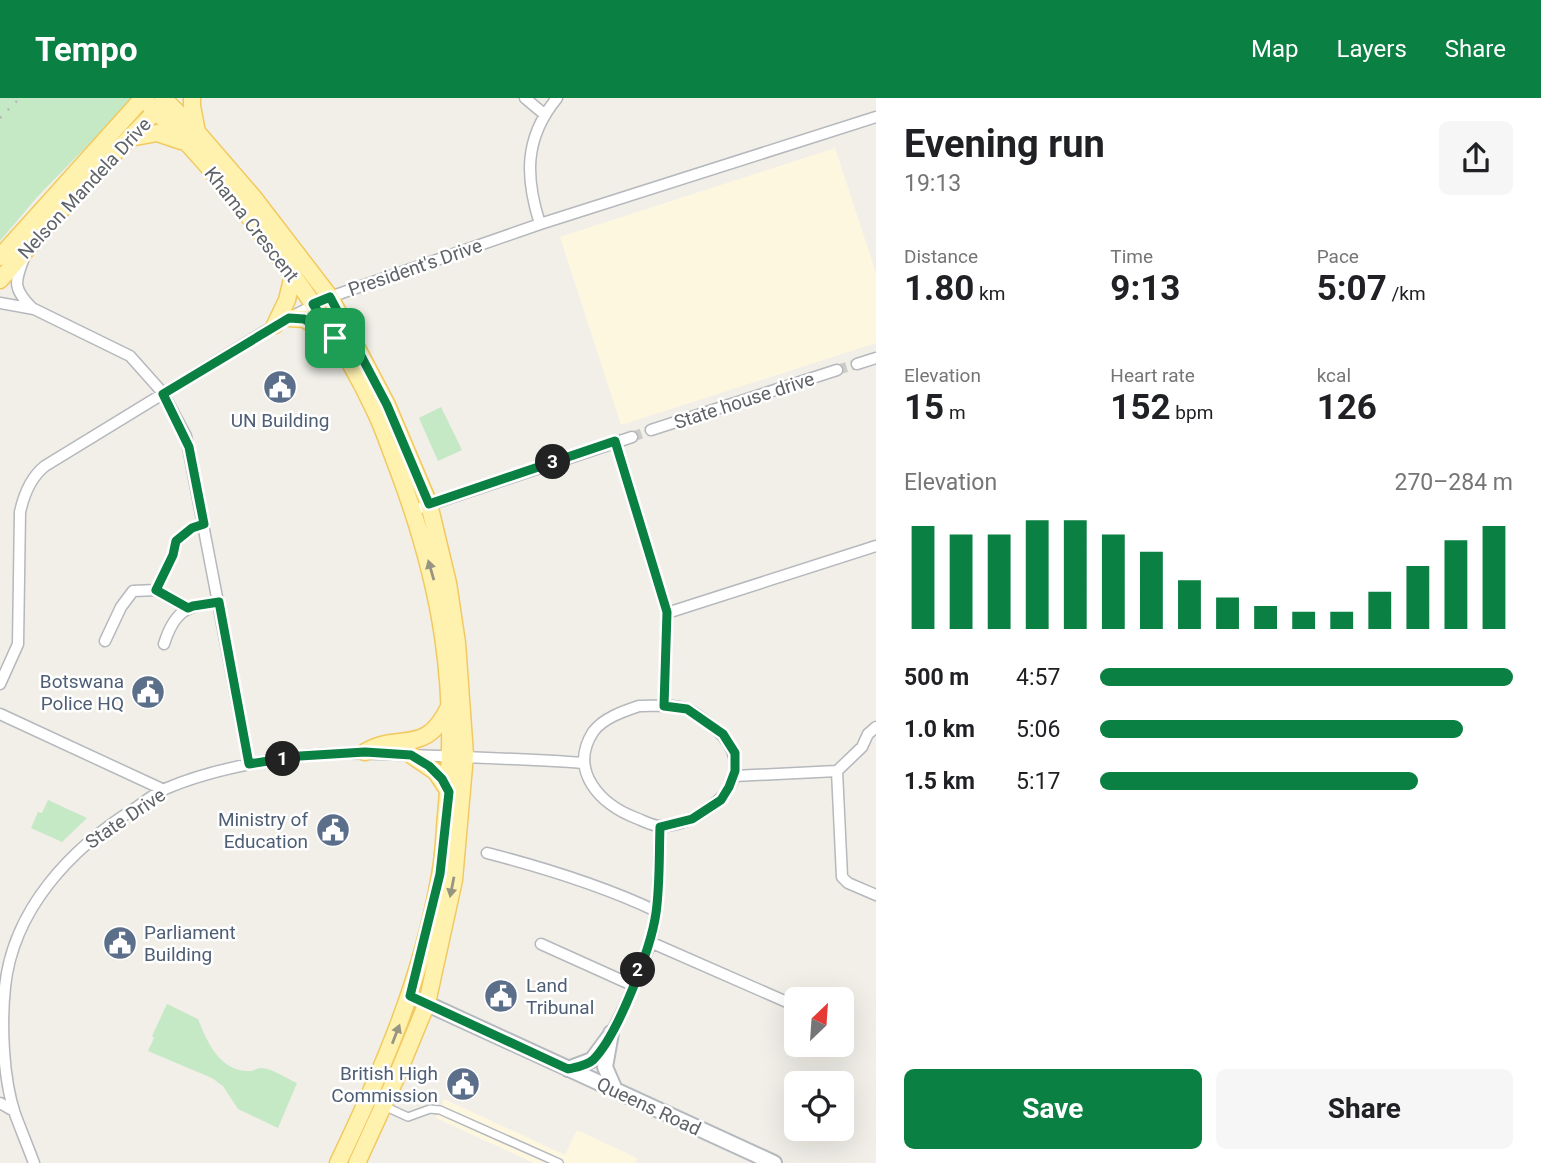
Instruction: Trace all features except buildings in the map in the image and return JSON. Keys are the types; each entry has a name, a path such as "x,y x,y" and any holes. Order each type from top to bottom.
{"main road":[{"name":"Khama Crescent","path":"143,98 163,102 192,138 293,275 335,338 374,410 414,510 435,586 446,642 458,755 449,792 440,874 410,996 383,1068 338,1163"},
{"name":"Nelson Mandela Drive","path":"0,257 143,98"},
{"path":"130,138 157,133 176,138 192,138 192,98"},
{"name":"Nelson Mandela Drive","path":"0,280 80,187 163,102"},
{"name":"Khama Crescent","path":"192,138 254,198 330,297 387,405 429,504 449,583 457,643 458,755 454,880 427,1003 356,1163"},
{"path":"293,275 282,322 304,319 335,338"},
{"path":"365,752 375,747 422,739 439,726 451,704"},
{"path":"411,755 436,772 449,792"},
{"name":"Queens Road","path":"410,996 774,1163"},
{"path":"568,1069 592,1060 611,1033"},
{"path":"611,1033 606,1067 615,1090"}],"street":[{"path":"525,98 544,114"},
{"path":"540,224 530,194 532,147 544,114 557,98"},
{"name":"President's Drive","path":"0,684 18,644 22,501 33,477 45,466 313,304 540,224 876,117"},
{"path":"29,246 16,280 21,297 33,309"},
{"path":"0,303 33,309 130,356 163,394 189,447 249,764"},
{"path":"857,364 876,358"},
{"name":"State house drive","path":"651,430 837,370"},
{"path":"414,510 632,436"},
{"path":"615,441 667,612 664,706"},
{"path":"156,590 173,555 176,541 192,528 204,524"},
{"path":"667,612 876,546"},
{"path":"105,641 121,607 133,591 156,590 188,608"},
{"path":"164,644 180,613 193,606 219,602"},
{"path":"639,706 687,709 723,734 735,753 734,776 721,800 692,819 660,827 626,814 602,799 588,781 584,763 594,731 617,713 639,706"},
{"path":"0,714 164,790"},
{"path":"734,776 837,771 862,747 868,734 876,727"},
{"name":"State Drive","path":"34,1163 14,1111 5,1051 5,989 10,960 26,920 41,894 80,849 104,828 164,790 249,764 300,756 365,752 584,763"},
{"path":"837,771 842,877 848,883 876,895"},
{"path":"611,1033 650,942 656,911 660,827"},
{"path":"487,853 612,890 656,911"},
{"path":"650,942 784,1001"},
{"path":"541,944 632,985"},
{"path":"0,1103 14,1111"},
{"path":"383,1105 408,1117 430,1110 440,1110 559,1163"}],"shaded area":[{"path":"835,148 876,273 876,343 621,425 560,237"},
{"path":"444,1099 565,1155 577,1130 637,1158 635,1163 534,1163 436,1118"}],"green space":[{"path":"0,98 134,98 38,196 0,241"},
{"path":"441,407 462,450 438,461 419,418"},
{"path":"48,800 87,818 62,842 31,828 38,812 42,813"},
{"path":"167,1004 198,1019 210,1046 230,1067 250,1071 265,1068 297,1083 278,1128 238,1109 223,1086 212,1078 148,1051"}],"tunnel":[{"path":"837,370 857,364"},
{"path":"632,437 651,430"}],"railway":[{"path":"0,118 20,98"}],"place":[{"name":"UN Building","path":"280,387"},
{"name":"Botswana Police HQ","path":"148,692"},
{"name":"Ministry of Education","path":"333,830"},
{"name":"Parliament Building","path":"120,943"},
{"name":"Land Tribunal","path":"501,996"},
{"name":"British High Commission","path":"463,1084"}],"route":[{"path":"330,297 387,405 429,504 615,441 667,612 664,706 687,709 707,722 723,734 735,753 734,776 721,800 692,819 660,827 656,911 650,942 611,1033 592,1060 586,1064 568,1069 410,996 440,874 449,792 436,772 411,755 365,752 300,756 249,764 219,602 188,608 156,590 173,555 176,541 192,528 204,524 186,436 163,394 289,318 304,319 335,338 313,304 330,297"}]}
